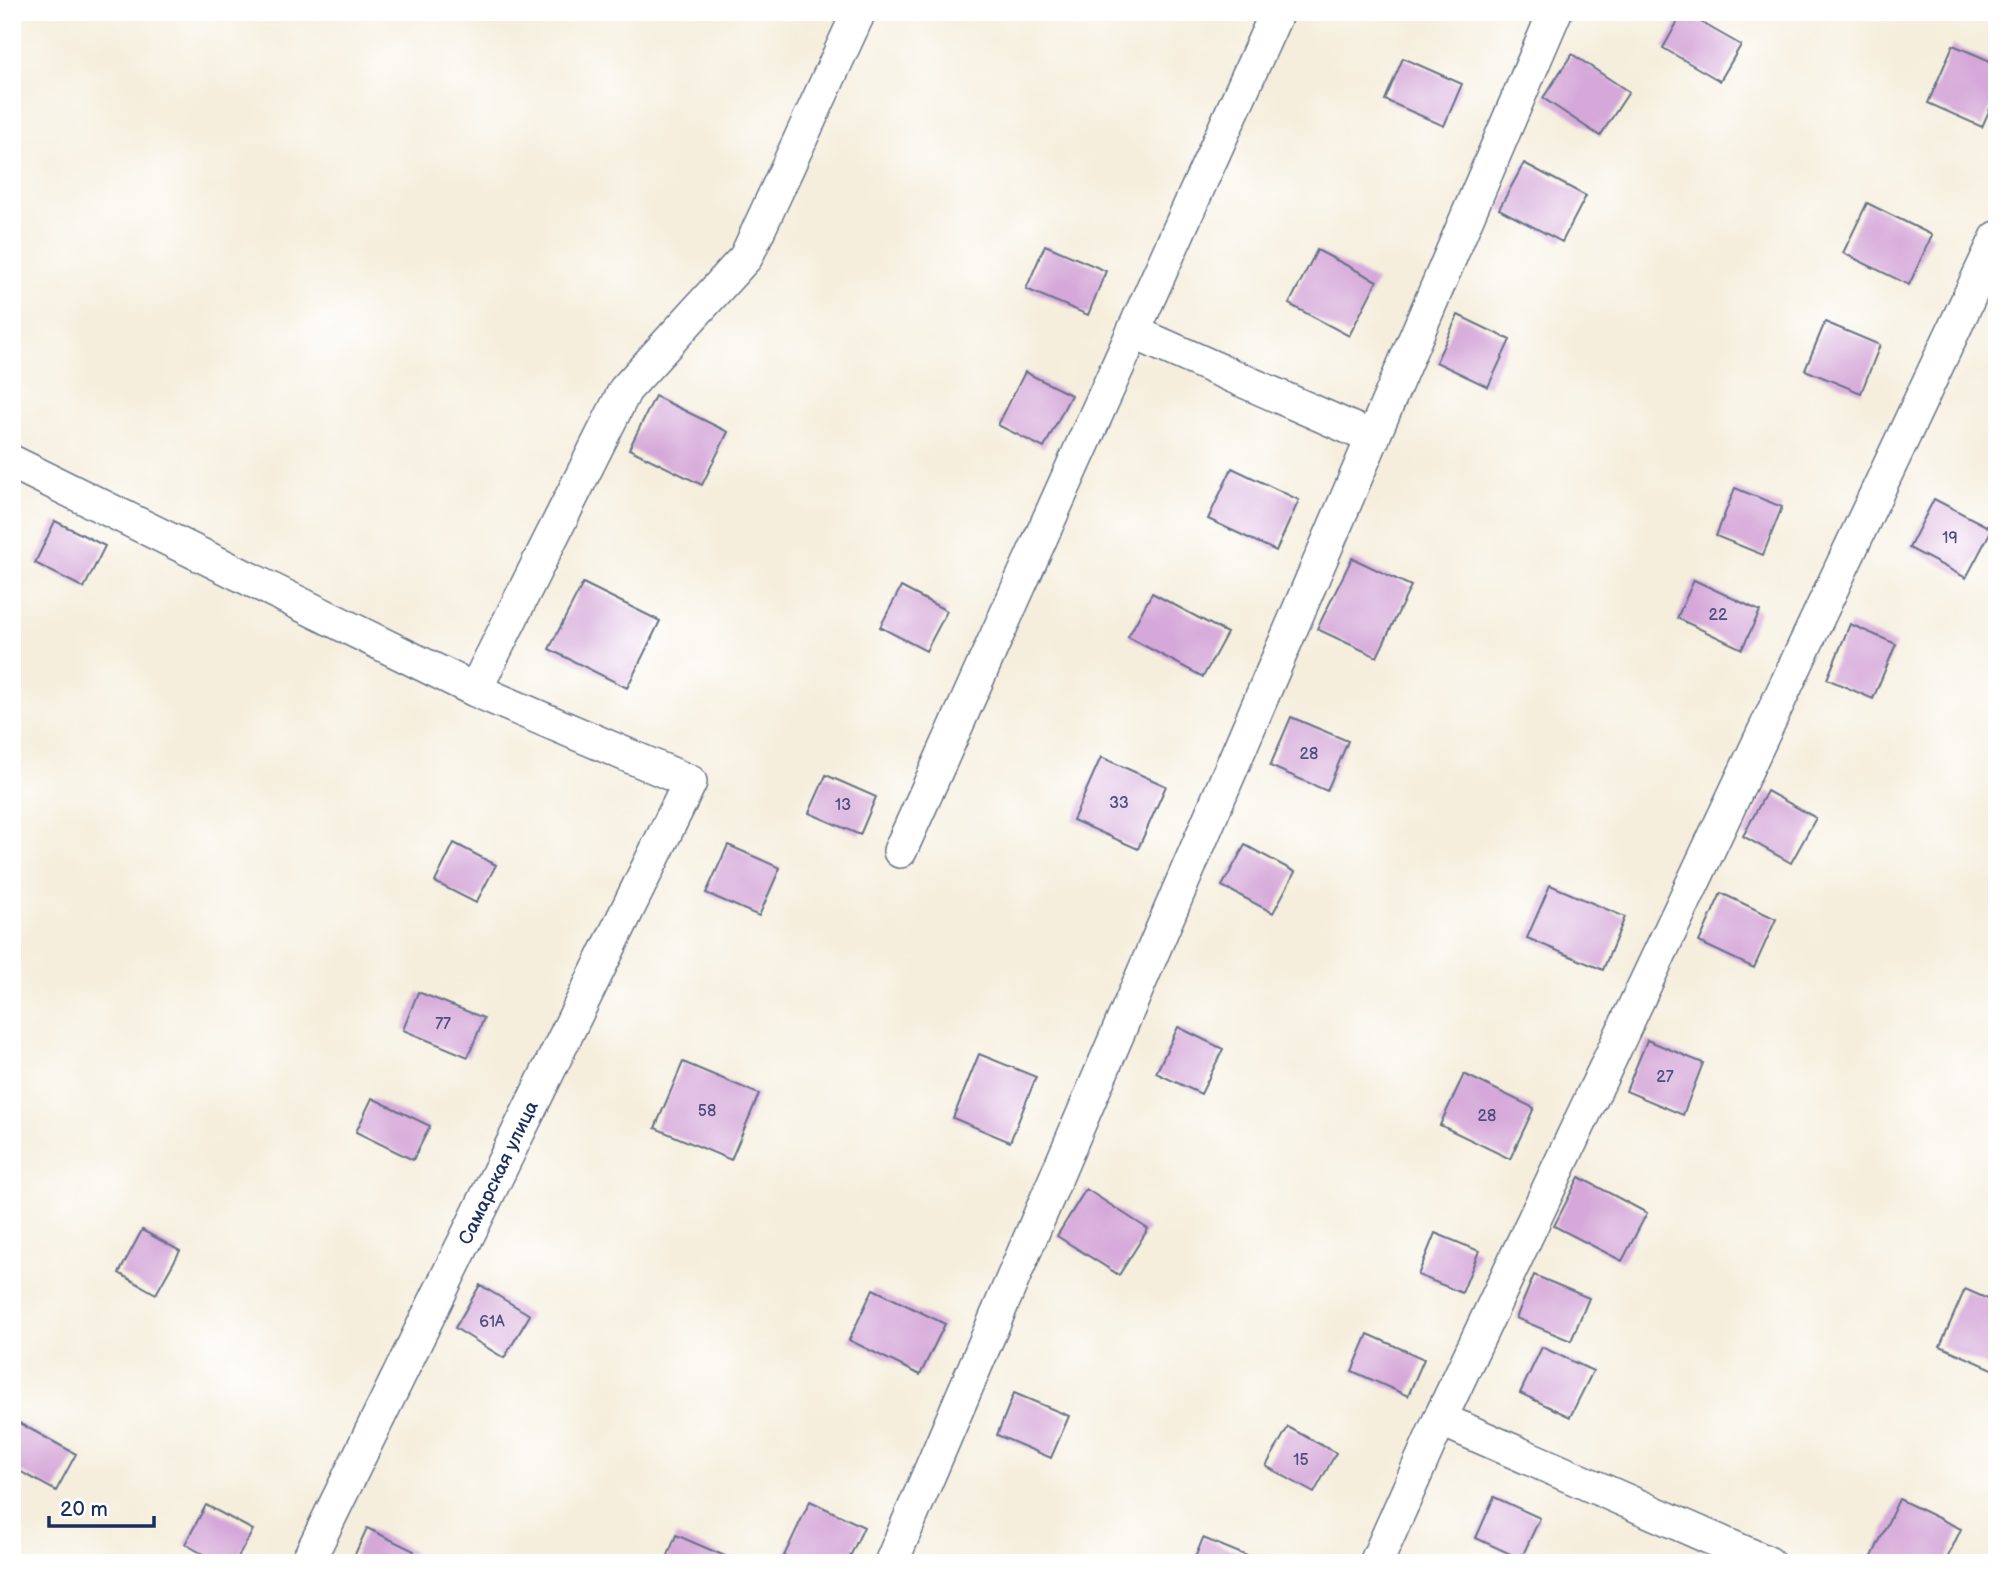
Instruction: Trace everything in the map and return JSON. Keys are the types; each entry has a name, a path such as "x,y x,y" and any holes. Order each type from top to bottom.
{"street":[{"path":"12,462 475,690 625,390 746,257 859,12"},
{"path":"900,851 1277,12"},
{"path":"891,1563 1555,12"},
{"path":"1376,1563 1440,1419 1997,238"},
{"path":"1133,332 1373,438"},
{"name":"Самарская улица","path":"307,1563 690,782 475,690"},
{"path":"1440,1419 1768,1563"}],"building":[{"path":"1683,12 1741,45 1720,81 1663,48"},
{"path":"1953,45 1997,64 1997,93 1982,127 1928,103"},
{"path":"1572,54 1629,92 1600,136 1543,98"},
{"path":"1403,58 1462,84 1444,126 1385,100"},
{"path":"1524,163 1586,196 1562,242 1499,209"},
{"path":"1867,203 1932,235 1909,285 1843,253"},
{"path":"1045,245 1106,271 1088,315 1026,289"},
{"path":"1317,250 1377,281 1349,336 1289,304"},
{"path":"1458,315 1510,340 1488,387 1436,362"},
{"path":"1825,322 1880,345 1861,393 1805,370"},
{"path":"1025,372 1071,395 1044,448 998,425"},
{"path":"655,396 728,432 702,485 629,449"},
{"path":"1232,468 1299,500 1276,551 1208,519"},
{"path":"1735,488 1782,507 1763,555 1716,536"},
{"path":"1934,499 1992,529 1966,578 1909,548"},
{"path":"55,521 105,546 84,588 35,563"},
{"path":"1352,558 1411,586 1377,657 1317,629"},
{"path":"1694,580 1760,611 1742,649 1677,618"},
{"path":"583,583 660,621 627,688 549,649"},
{"path":"901,587 947,611 926,651 880,627"},
{"path":"1152,593 1227,633 1203,677 1128,637"},
{"path":"1850,624 1896,644 1873,699 1827,679"},
{"path":"1291,717 1348,741 1327,791 1270,766"},
{"path":"1101,757 1166,786 1138,849 1073,820"},
{"path":"826,775 876,797 860,835 809,813"},
{"path":"1767,791 1816,818 1791,863 1743,836"},
{"path":"454,843 496,865 476,903 435,882"},
{"path":"728,845 780,868 759,916 706,893"},
{"path":"1245,845 1295,872 1273,913 1222,886"},
{"path":"1550,885 1625,917 1603,970 1527,938"},
{"path":"1721,893 1776,919 1754,968 1699,942"},
{"path":"418,992 484,1018 468,1057 403,1030"},
{"path":"1178,1027 1223,1049 1201,1094 1156,1073"},
{"path":"1647,1040 1703,1063 1683,1115 1626,1091"},
{"path":"979,1054 1036,1077 1010,1142 953,1118"},
{"path":"683,1062 759,1094 731,1160 655,1128"},
{"path":"1464,1074 1534,1108 1510,1159 1440,1125"},
{"path":"372,1098 430,1126 413,1160 356,1132"},
{"path":"1579,1177 1647,1213 1622,1261 1554,1226"},
{"path":"1086,1189 1148,1229 1119,1275 1057,1236"},
{"path":"142,1230 180,1251 156,1294 119,1273"},
{"path":"1435,1233 1479,1251 1462,1293 1418,1275"},
{"path":"1534,1275 1589,1298 1571,1341 1516,1318"},
{"path":"480,1285 530,1315 504,1358 455,1328"},
{"path":"873,1289 945,1324 920,1375 849,1340"},
{"path":"1965,1289 1997,1303 1997,1371 1940,1346"},
{"path":"1368,1334 1424,1359 1408,1396 1352,1371"},
{"path":"1542,1347 1593,1371 1570,1417 1520,1393"},
{"path":"1014,1393 1069,1416 1051,1458 997,1435"},
{"path":"12,1419 76,1454 56,1491 12,1467"},
{"path":"1288,1427 1336,1453 1314,1493 1266,1466"},
{"path":"1494,1497 1540,1518 1521,1559 1476,1538"},
{"path":"1899,1499 1961,1529 1945,1563 1869,1563"},
{"path":"810,1501 864,1527 847,1563 787,1563 782,1560"},
{"path":"206,1505 253,1530 235,1563 219,1563 185,1544"},
{"path":"367,1528 414,1551 409,1563 351,1563"},
{"path":"676,1535 741,1563 665,1563"},
{"path":"1203,1538 1257,1560 1256,1563 1193,1563"}]}
